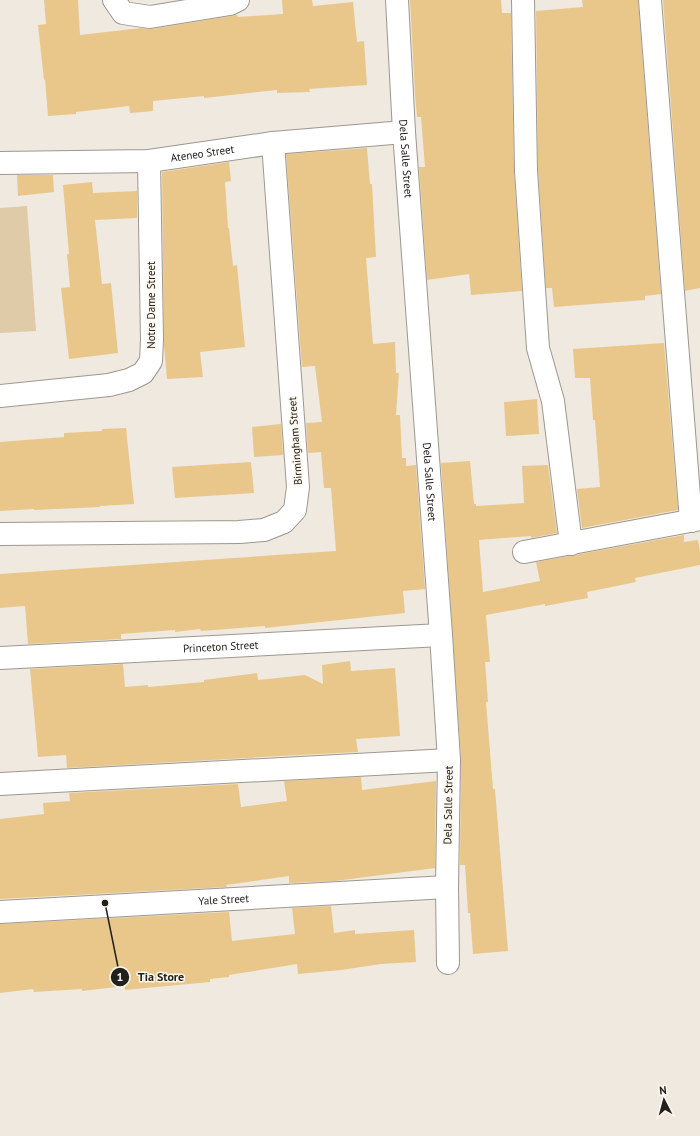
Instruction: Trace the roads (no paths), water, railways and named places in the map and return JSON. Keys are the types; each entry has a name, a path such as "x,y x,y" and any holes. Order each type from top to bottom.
{"street":[{"path":"114,0 123,13 150,17 230,4 238,0"},
{"name":"Dela Salle Street","path":"397,0 404,132 449,760 447,887 448,963"},
{"path":"523,0 526,171 538,348 553,401 570,544"},
{"path":"524,552 695,520 650,0"},
{"name":"Ateneo Street","path":"0,163 149,161 272,143 404,132"},
{"name":"Birmingham Street","path":"0,534 239,532 264,530 284,522 295,510 298,487 272,143"},
{"name":"Notre Dame Street","path":"0,396 109,385 129,380 144,373 151,361 152,340 149,161"},
{"name":"Princeton Street","path":"0,658 441,635"},
{"path":"0,784 449,760"},
{"name":"Yale Street","path":"0,912 447,887"}],"place":[{"name":"Tia Store","path":"105,903"}]}
